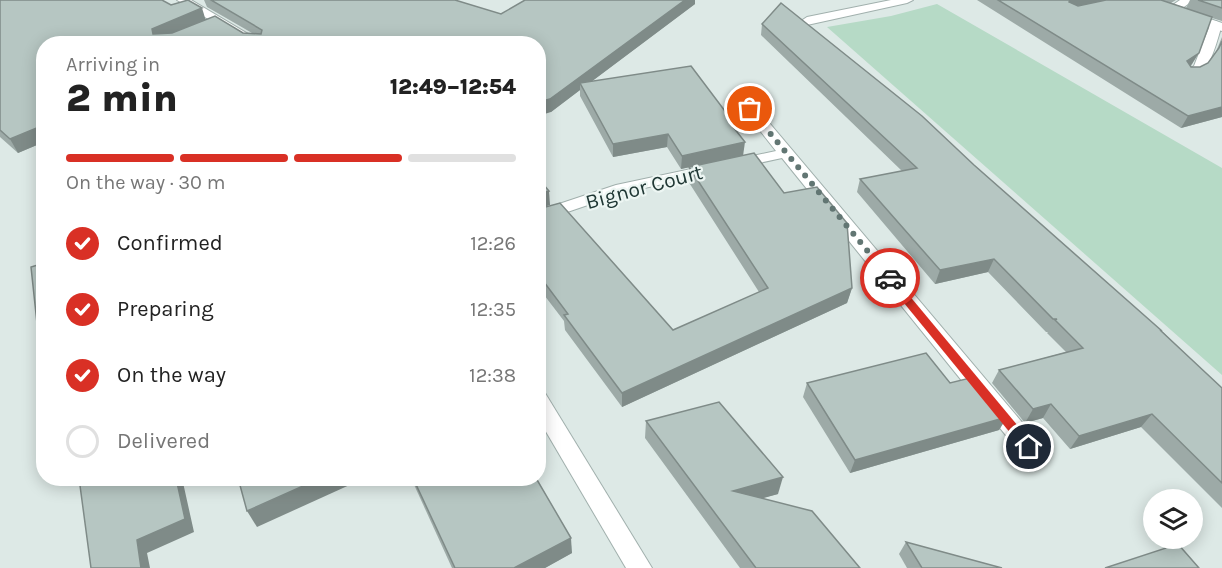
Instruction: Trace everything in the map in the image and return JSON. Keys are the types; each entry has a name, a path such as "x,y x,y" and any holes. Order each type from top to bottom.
{"street":[{"path":"183,0 214,24 241,36"},
{"path":"838,0 854,12"},
{"path":"807,21 907,0"},
{"path":"1145,0 1219,26 1200,68 1190,73"},
{"path":"1171,11 1188,0"},
{"path":"750,109 1029,447"},
{"name":"Bignor Court","path":"546,214 622,188 786,153"},
{"path":"546,412 640,568"}],"green space":[{"path":"937,4 1222,168 1222,375 827,27 891,16"}],"building":[{"path":"0,0 162,0 171,5 188,0 202,8 152,29 153,34 172,33 215,16 243,33 261,34 262,30 211,0 455,0 501,14 525,0 685,0 546,100 546,36 36,36 36,128 10,139 0,130"},
{"path":"998,0 1070,0 1069,2 1078,6 1106,0 1161,0 1212,17 1199,53 1187,61 1191,67 1200,67 1208,63 1222,41 1222,107 1188,116"},
{"path":"1198,0 1222,0 1222,8"},
{"path":"781,3 922,116 974,165 1162,331 1160,330 1222,388 1222,483 1152,414 1079,436 1051,404 1033,409 999,370 1083,348 1055,320 1057,319 1053,319 994,259 940,270 860,179 917,168 762,24"},
{"path":"691,66 734,123 730,123 745,142 682,156 668,134 613,144 580,83"},
{"path":"754,153 784,193 817,187 847,223 852,288 622,393 564,315 568,314 546,285 546,207 560,203 673,330 768,288 689,167"},
{"path":"36,265 36,314 31,267"},
{"path":"926,353 950,383 974,377 1007,417 855,460 807,383"},
{"path":"719,402 783,477 733,491 812,511 860,568 756,568 646,421"},
{"path":"80,486 178,486 185,519 137,540 141,568 91,568"},
{"path":"240,486 303,486 247,511"},
{"path":"417,486 541,486 571,538 514,568 455,568"},
{"path":"906,542 1002,568 922,568"},
{"path":"1163,549 1182,549 1199,568 1105,568"}],"way so far":[{"path":"750,109 890,278"}],"route":[{"path":"890,278 1029,447"}]}
